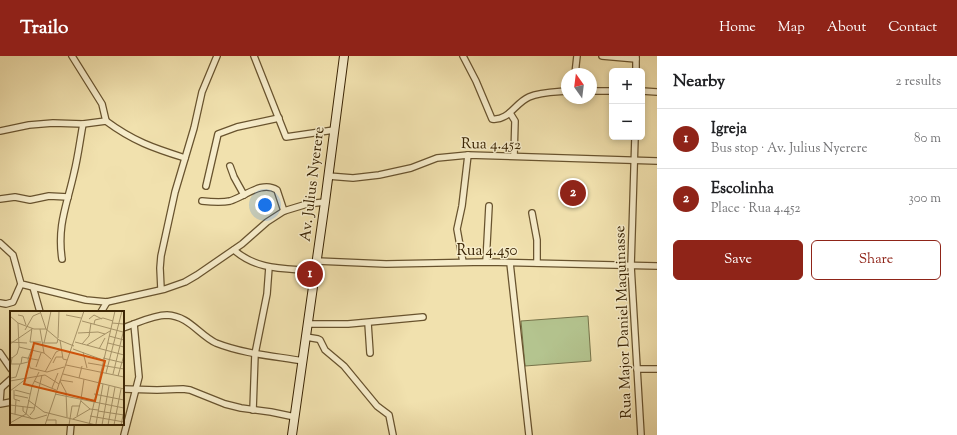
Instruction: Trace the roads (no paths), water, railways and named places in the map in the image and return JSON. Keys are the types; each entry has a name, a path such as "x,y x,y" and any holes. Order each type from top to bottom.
{"main road":[{"name":"Av. Julius Nyerere","path":"292,435 344,56"}],"street":[{"path":"72,56 102,104 106,121"},
{"path":"161,289 161,256 175,192 194,128 202,92 217,56"},
{"path":"254,56 286,137 334,130"},
{"path":"463,56 476,81 492,119 505,117 517,106 533,96 561,92"},
{"path":"575,68 577,56"},
{"path":"602,56 636,57 636,68"},
{"path":"597,91 609,91"},
{"path":"645,91 657,92"},
{"path":"510,113 515,121 514,156"},
{"path":"206,186 218,134 237,127 279,118"},
{"path":"0,131 29,125 53,123 82,124 106,121 142,144 185,158"},
{"path":"62,259 60,232 61,223 74,172 82,124"},
{"name":"Rua Major Daniel Maquinasse","path":"635,140 631,266 641,435"},
{"path":"463,262 457,229 462,206 468,155"},
{"name":"Rua 4.452","path":"328,176 354,178 379,175 411,168 437,158 468,155 657,161"},
{"path":"230,166 244,195"},
{"path":"202,201 229,201 259,188 275,189 279,195 284,211"},
{"path":"0,199 15,197 30,200 49,196 68,198"},
{"path":"21,284 86,300 107,302 161,289 185,282 234,250 267,222 284,211 307,204 325,202"},
{"path":"486,262 489,206"},
{"path":"532,213 537,240 537,263"},
{"path":"0,243 13,255 21,284 14,302 6,304 0,302"},
{"path":"234,250 248,260 269,267 315,271"},
{"name":"Rua 4.450","path":"317,261 386,264 486,262 657,266"},
{"path":"510,263 529,435"},
{"path":"252,410 255,354 267,294 269,267"},
{"path":"33,287 40,311"},
{"path":"102,311 107,302"},
{"path":"124,328 161,315 172,315 190,322 208,339 215,342 255,354 303,361"},
{"path":"308,324 327,325 368,323 423,317"},
{"path":"368,323 370,353"},
{"path":"124,435 139,377 134,324"},
{"path":"306,337 320,340 325,350 344,366 377,406 389,415 393,435"},
{"path":"0,354 10,368"},
{"path":"637,368 657,369"},
{"path":"0,402 1,388 10,380"},
{"path":"124,389 157,390 183,388 225,404 295,417"},
{"path":"70,435 71,425"}],"place":[{"name":"Escolinha","path":"573,193"},
{"name":"Igreja","path":"310,274"}]}
